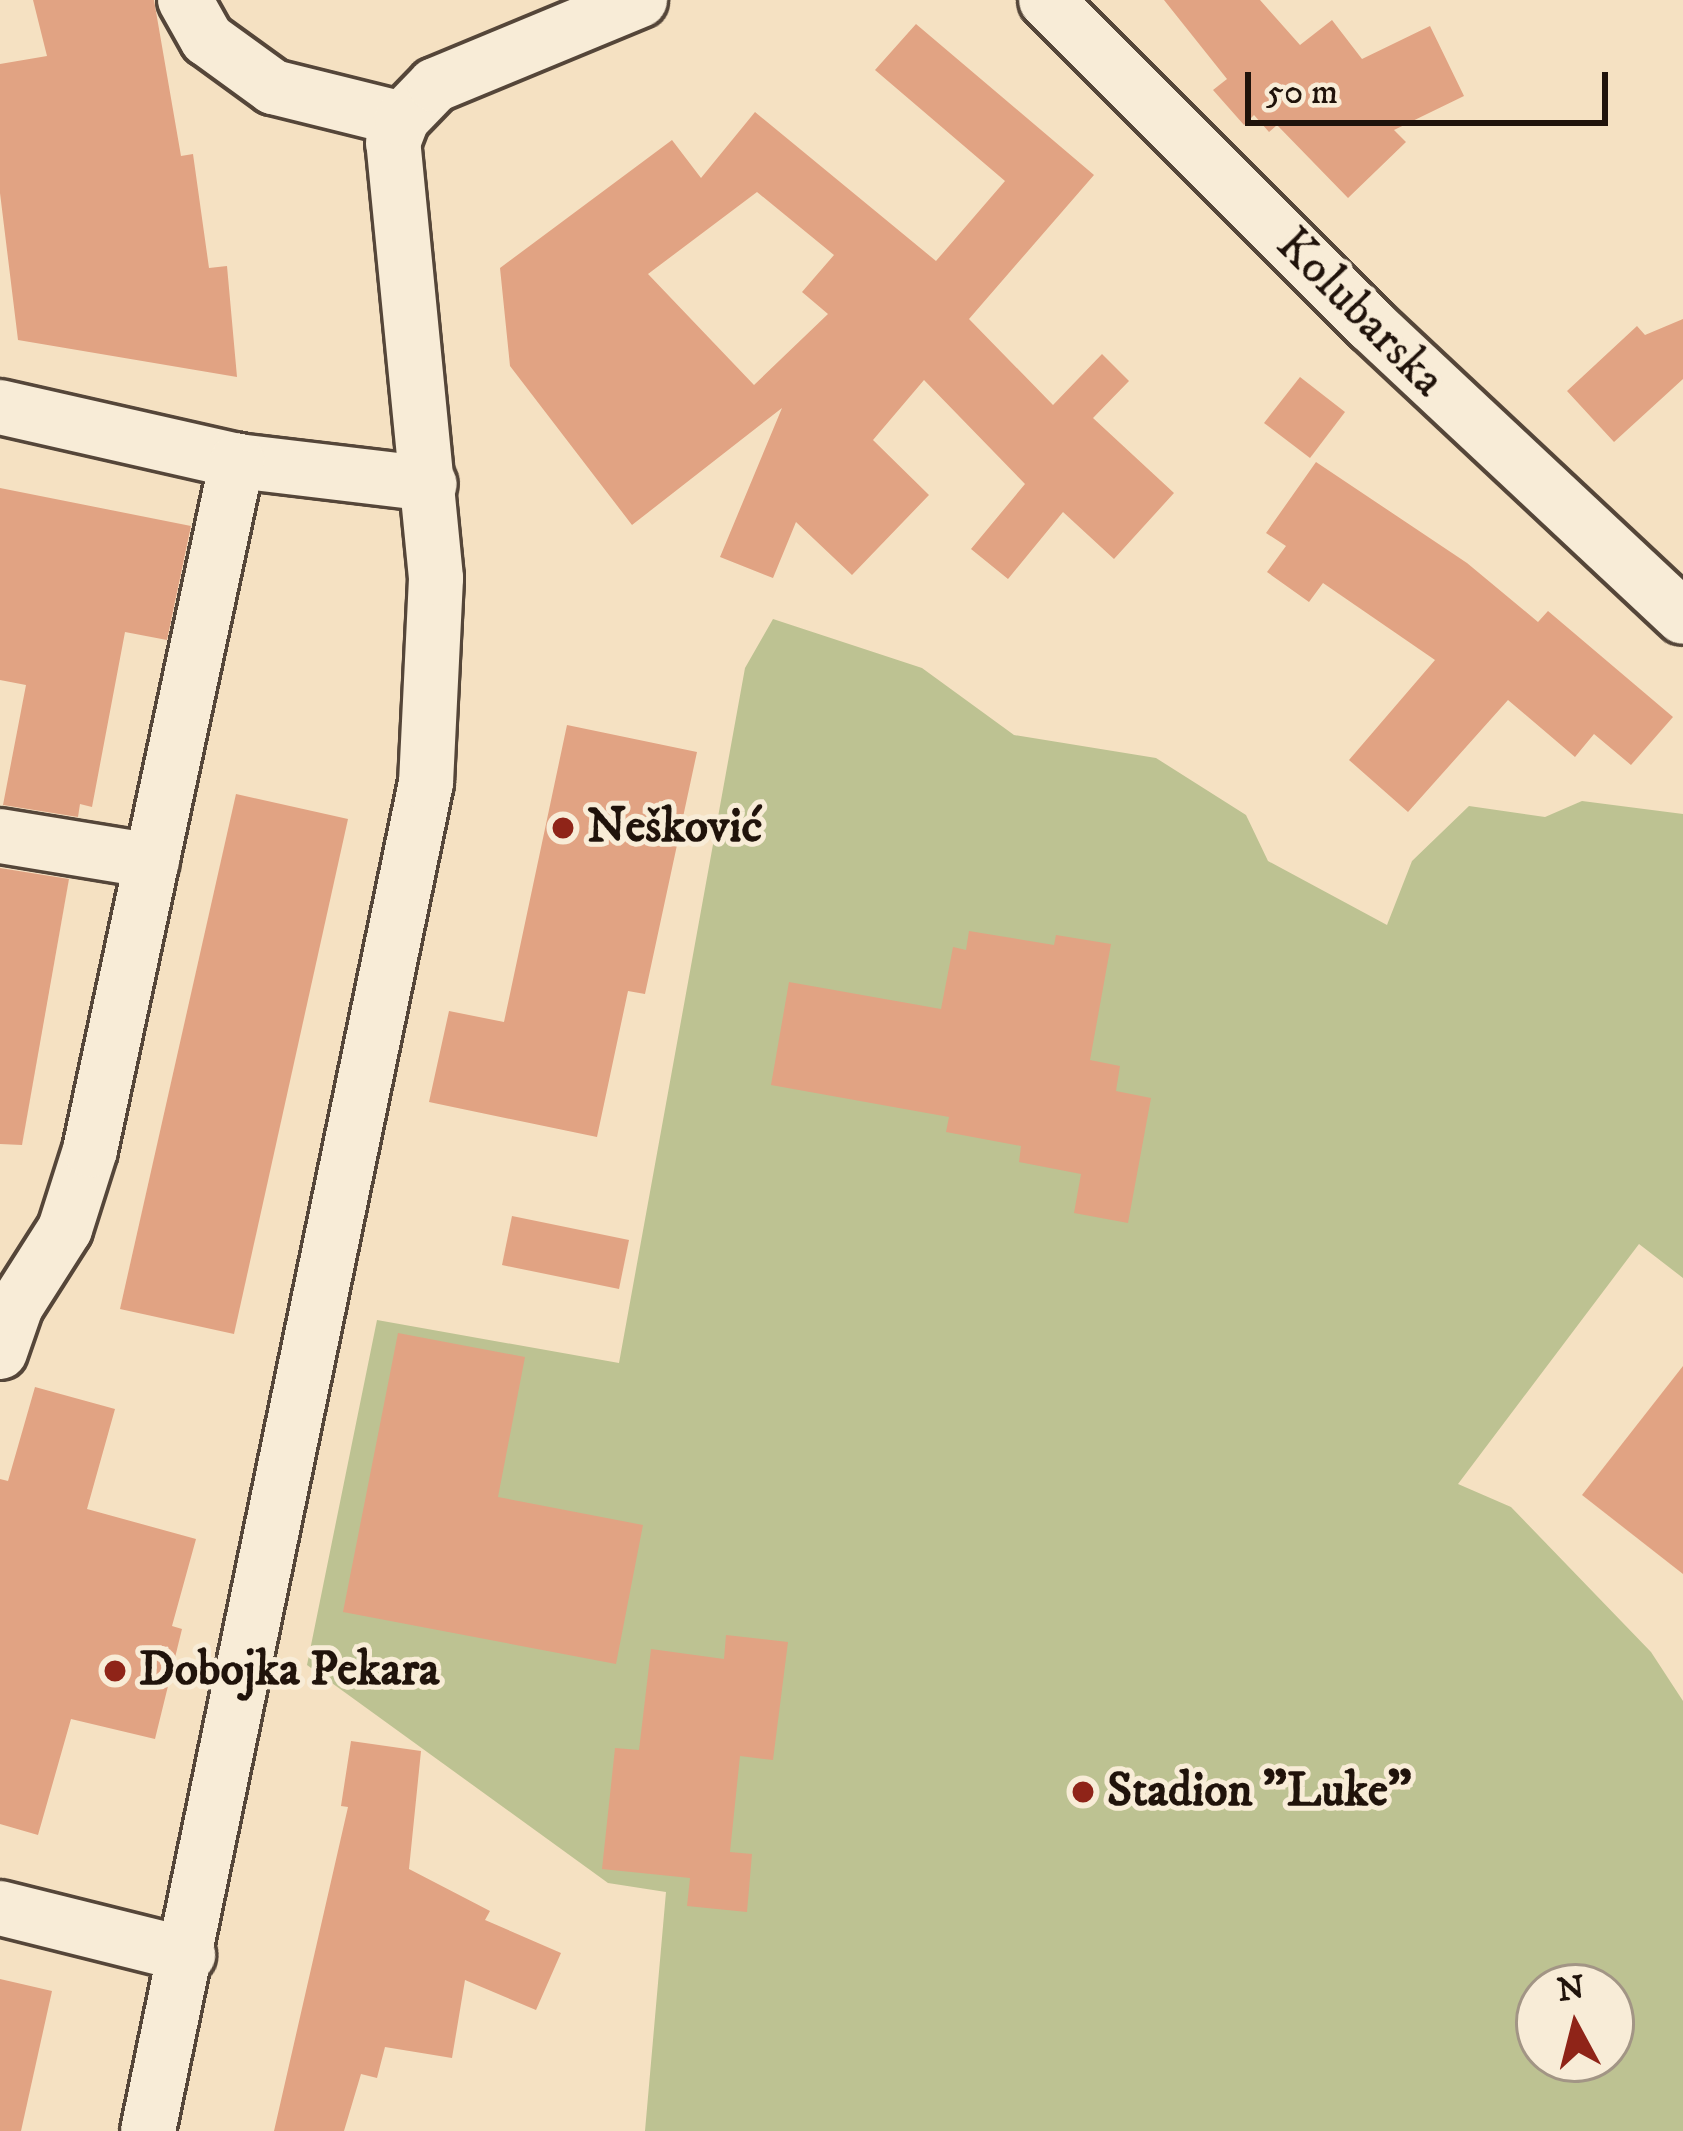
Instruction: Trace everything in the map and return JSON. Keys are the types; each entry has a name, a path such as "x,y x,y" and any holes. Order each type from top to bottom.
{"street":[{"path":"185,0 207,39 273,87 403,119"},
{"path":"148,2131 427,783 436,644 430,484 392,174 403,119 435,86 640,0"},
{"name":"Kolubarska","path":"1046,0 1371,325 1683,616"},
{"path":"0,407 237,460 430,484"},
{"path":"0,1352 16,1306 64,1228 90,1150 237,460"},
{"path":"0,836 152,861"},
{"path":"0,1908 188,1955"}],"green space":[{"path":"773,619 922,668 1014,735 1156,758 1246,815 1268,861 1387,925 1412,861 1469,806 1545,817 1582,801 1683,814 1683,1278 1639,1244 1458,1484 1511,1507 1651,1652 1683,1701 1683,2131 645,2131 666,1892 608,1883 307,1665 377,1320 619,1363 745,668"}],"building":[{"path":"33,0 154,0 181,156 193,154 209,268 227,266 237,377 18,340 0,193 0,64 47,56"},
{"path":"1164,0 1260,0 1300,45 1332,20 1362,59 1430,26 1464,96 1394,130 1406,142 1348,198 1277,125 1269,132 1254,115 1244,125 1213,90 1227,79"},
{"path":"916,24 1094,175 969,319 1053,405 1102,354 1129,381 1093,418 1174,493 1114,559 1063,512 1008,579 971,549 1025,484 924,380 873,440 929,495 852,575 796,522 773,578 720,557 782,408 632,525 510,366 500,268 672,140 701,178 755,112 936,261 1005,181 875,70","holes":["757,192 834,255 802,292 828,314 754,385 648,274"]},
{"path":"1683,319 1683,379 1614,442 1567,391 1637,326 1645,335"},
{"path":"1300,377 1345,412 1310,458 1264,423"},
{"path":"1316,462 1467,563 1538,622 1548,611 1673,717 1631,765 1594,734 1575,757 1508,700 1408,812 1349,760 1435,660 1323,583 1309,602 1267,572 1286,546 1266,533"},
{"path":"0,488 191,526 167,640 125,632 92,807 80,804 78,817 3,805 26,685 0,680"},
{"path":"567,725 697,752 645,994 628,991 597,1137 429,1102 449,1011 504,1022"},
{"path":"236,794 348,819 234,1334 120,1309"},
{"path":"0,868 69,879 22,1145 0,1144"},
{"path":"969,931 1054,945 1056,935 1111,944 1090,1060 1120,1066 1116,1091 1151,1098 1128,1223 1074,1213 1081,1174 1019,1162 1021,1146 946,1132 949,1117 771,1085 789,982 941,1009 953,947 966,950"},
{"path":"512,1216 629,1240 619,1289 502,1265"},
{"path":"398,1333 525,1357 498,1497 643,1525 616,1664 343,1612"},
{"path":"1683,1366 1683,1574 1582,1495"},
{"path":"35,1387 115,1409 87,1509 196,1539 172,1626 182,1629 155,1739 71,1719 38,1835 0,1824 0,1479 8,1481"},
{"path":"726,1635 788,1642 773,1760 740,1756 730,1852 752,1854 747,1912 687,1906 690,1878 602,1869 615,1748 639,1750 651,1649 724,1659"},
{"path":"351,1741 421,1751 409,1869 490,1911 485,1920 561,1953 536,2010 465,1980 452,2058 385,2047 377,2078 361,2074 344,2131 274,2131 348,1807 341,1806"},
{"path":"0,1979 52,1991 21,2131 0,2131"}],"place":[{"name":"Nešković","path":"563,828"},
{"name":"Dobojka Pekara","path":"115,1671"},
{"name":"Stadion \"Luke\"","path":"1083,1792"}]}
